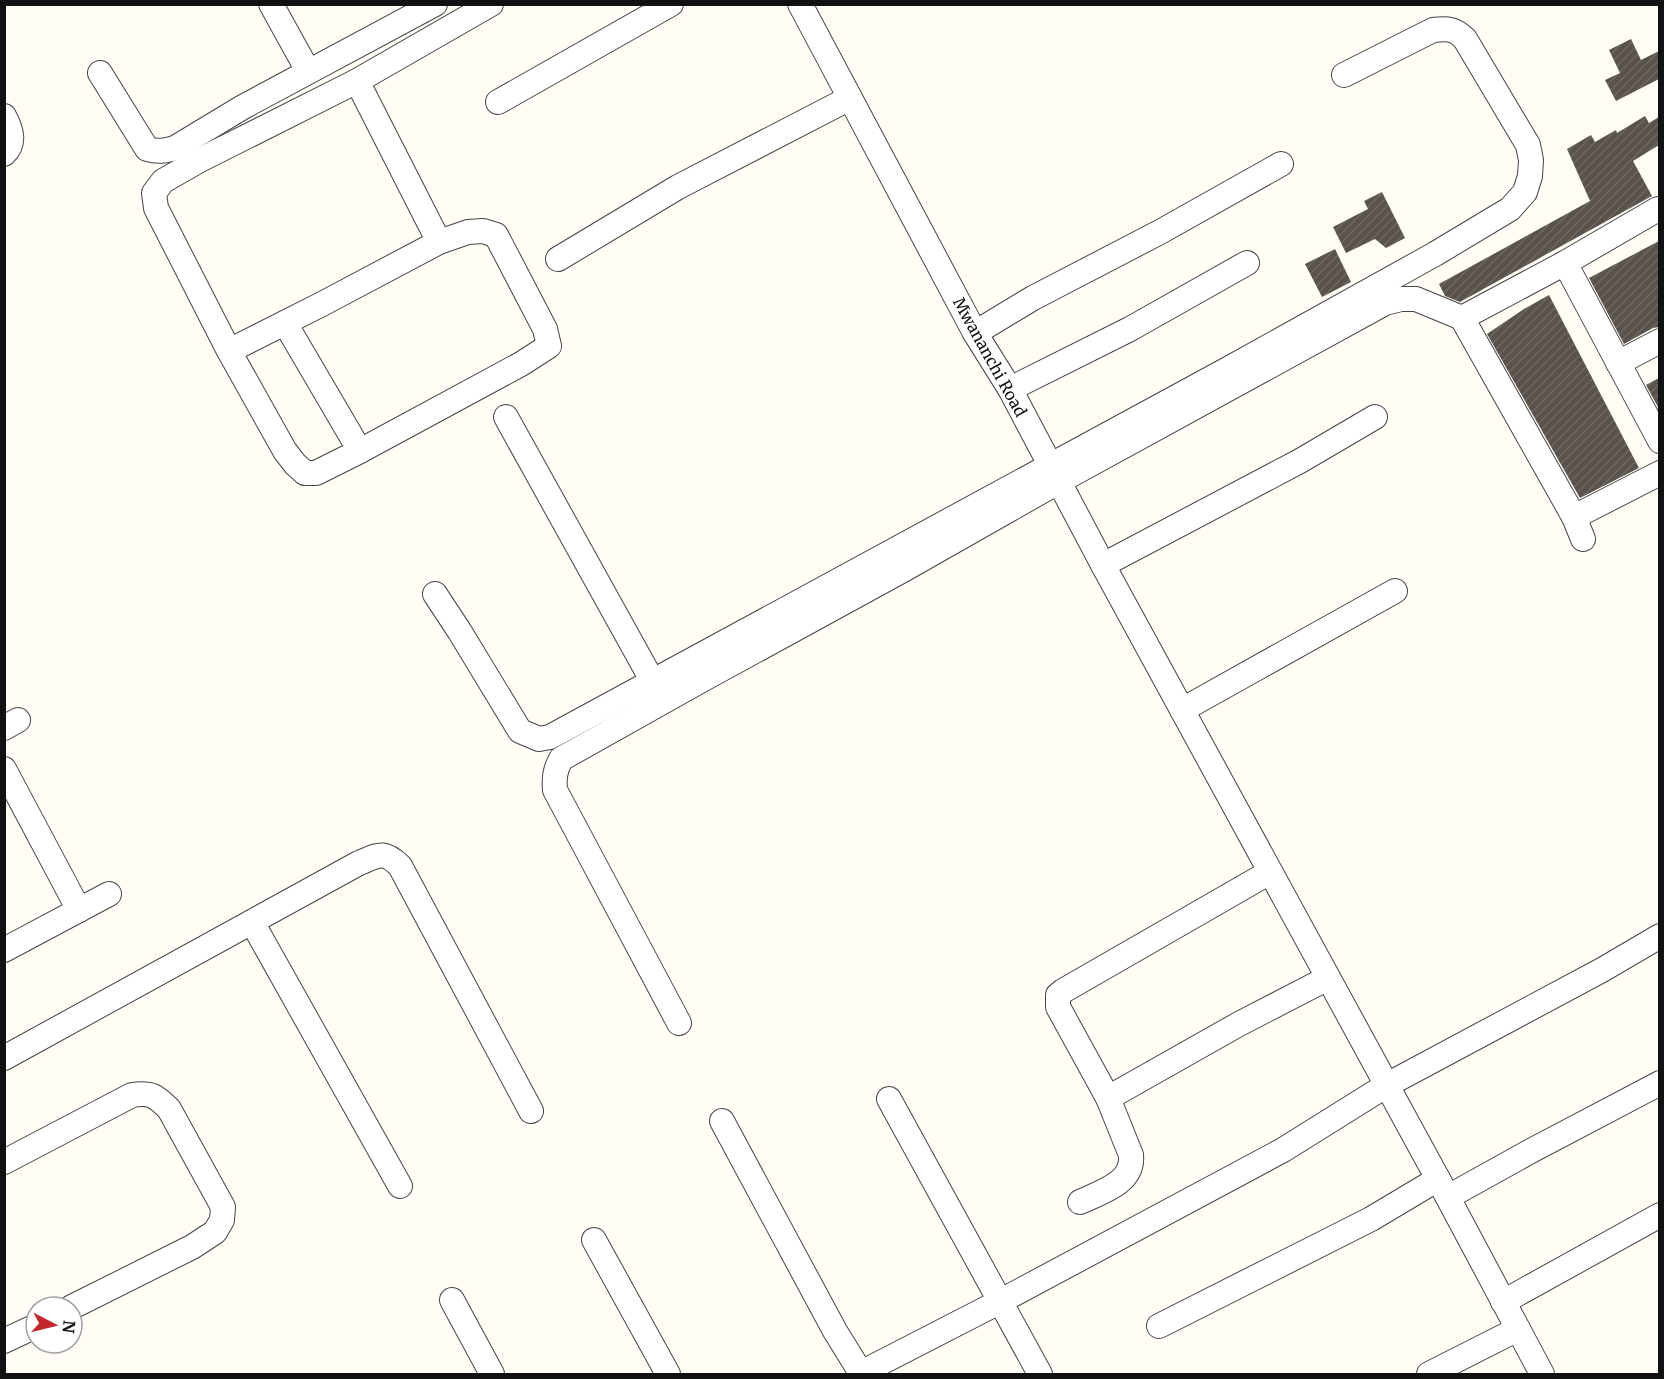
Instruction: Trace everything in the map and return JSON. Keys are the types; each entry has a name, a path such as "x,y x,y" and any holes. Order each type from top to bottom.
{"street":[{"path":"271,4 308,71"},
{"path":"100,73 147,149 155,152 175,148 308,71 435,4"},
{"path":"230,351 439,242 468,232 483,231 496,235 545,329 549,345 521,364 360,451 316,472 305,472 285,451 230,351 156,208 154,193 163,181 357,81 491,4"},
{"path":"498,102 671,4"},
{"name":"Mwananchi Road","path":"800,4 975,333 1010,389 1542,1374"},
{"path":"679,1023 555,790 555,770 561,759 903,570 1054,473 1228,369 1435,254 1510,209 1525,192 1530,176 1531,160 1528,145 1465,39 1457,31 1447,28 1433,30 1344,75"},
{"path":"357,81 439,242"},
{"path":"558,259 678,187 850,98"},
{"path":"4,117 10,126 12,141 10,149 4,154"},
{"path":"975,333 1033,298 1160,232 1281,164"},
{"path":"1462,318 1658,209"},
{"path":"1565,262 1659,441"},
{"path":"1010,389 1130,329 1247,263"},
{"path":"435,594 520,731 539,739 550,738 1054,473 1385,303 1401,299 1416,299 1462,318 1579,528 1659,473"},
{"path":"285,323 360,451"},
{"path":"1618,363 1659,341"},
{"path":"506,417 653,682"},
{"path":"1104,566 1300,461 1375,417"},
{"path":"1182,710 1395,591"},
{"path":"4,768 79,910"},
{"path":"4,1058 359,864 378,855 390,856 399,866 531,1111"},
{"path":"1080,1202 1124,1179 1132,1163 1131,1155 1108,1098 1058,1007 1058,995 1270,872"},
{"path":"4,950 109,894"},
{"path":"252,921 400,1186"},
{"path":"722,1121 835,1331 862,1374 1283,1150 1387,1085 1602,970 1659,936"},
{"path":"1108,1098 1239,1024 1328,978"},
{"path":"1159,1326 1371,1219 1528,1152 1659,1083"},
{"path":"4,1162 132,1095 146,1093 156,1097 169,1109 223,1207 222,1220 215,1232 192,1247 84,1301"},
{"path":"889,1099 1040,1374"},
{"path":"1503,1302 1659,1215"},
{"path":"594,1240 668,1374"},
{"path":"452,1300 492,1374"},
{"path":"1429,1374 1518,1329"},
{"path":"4,1341 24,1332"}],"building":[{"path":"1631,39 1641,60 1659,51 1659,79 1616,101 1605,80 1620,73 1609,50"},
{"path":"1645,116 1649,123 1659,117 1659,145 1633,161 1652,196 1460,302 1445,296 1439,284 1590,201 1567,149 1591,135 1595,142 1616,130 1617,133"},
{"path":"1382,192 1405,238 1386,248 1375,239 1346,253 1333,227 1368,209 1364,201"},
{"path":"1659,241 1659,327 1624,344 1589,278"},
{"path":"1335,249 1351,282 1322,297 1305,264"},
{"path":"1549,295 1639,468 1580,498 1487,334"},
{"path":"1659,378 1659,406 1658,407 1646,385"}]}
